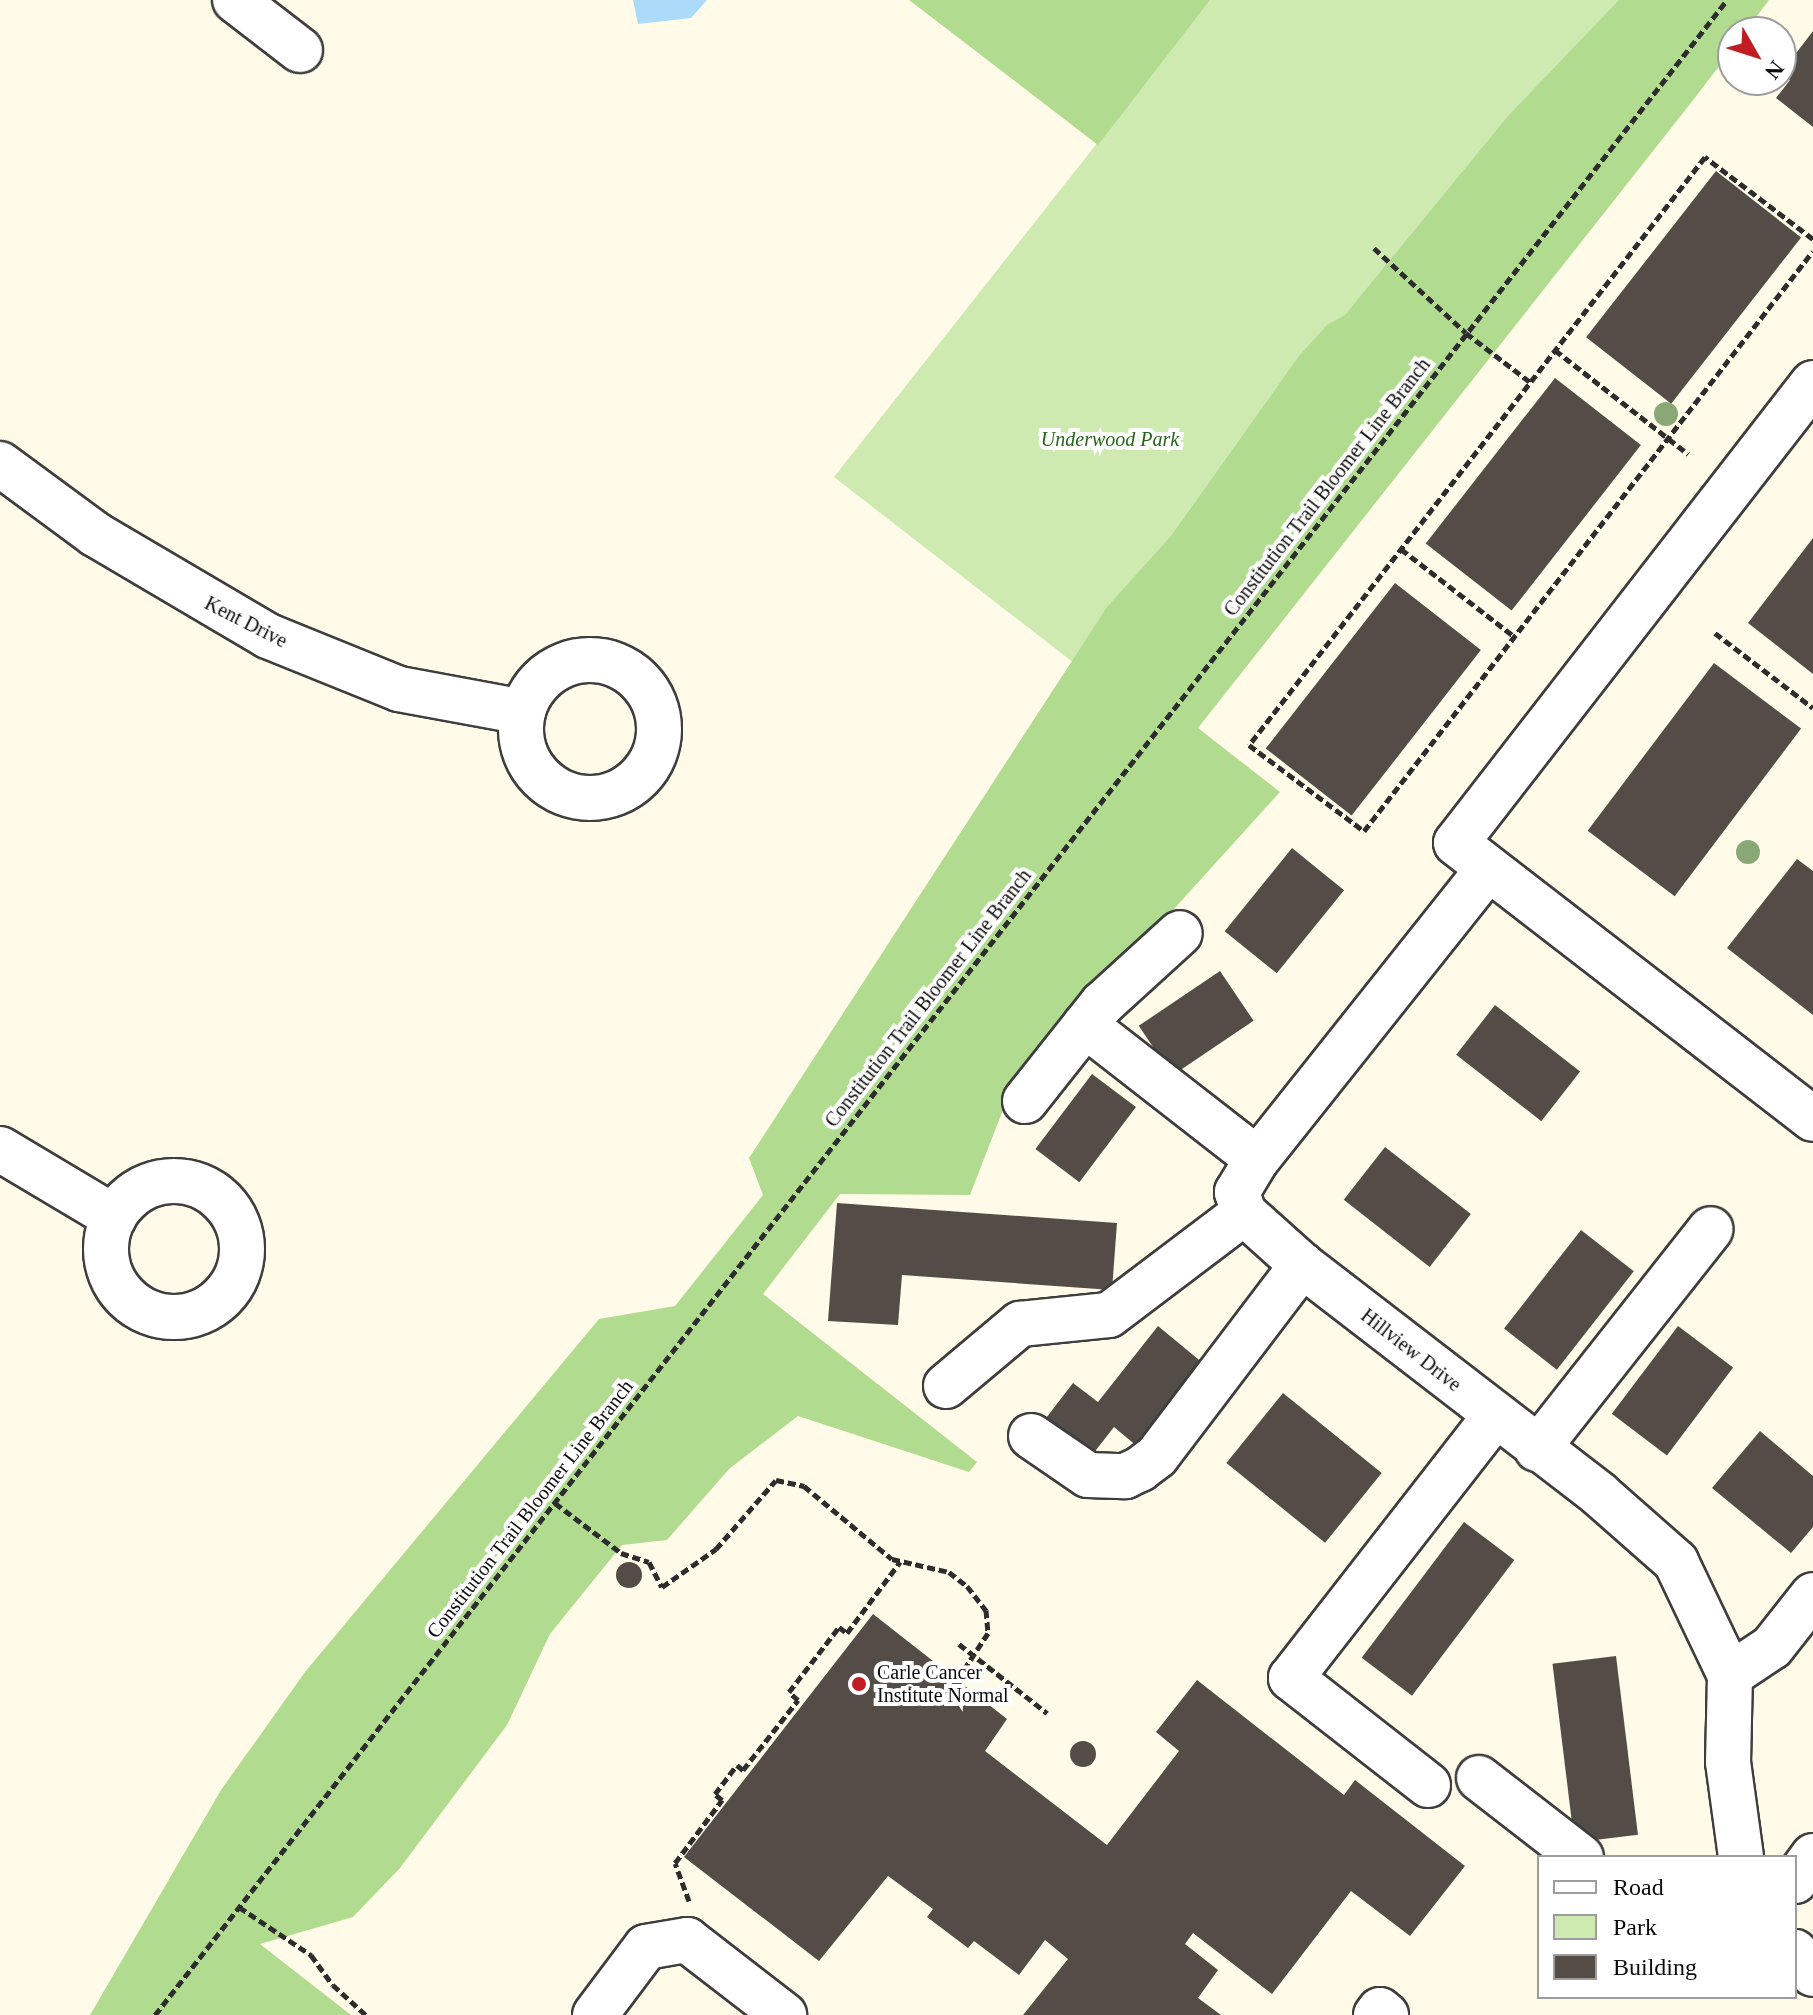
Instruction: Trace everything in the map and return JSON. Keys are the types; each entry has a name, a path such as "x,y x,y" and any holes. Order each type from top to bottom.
{"street":[{"path":"235,0 300,50"},
{"path":"1813,383 1456,843 1813,1119"},
{"name":"Kent Drive","path":"0,464 95,534 268,636 399,689 523,712"},
{"path":"946,1386 1020,1324 1109,1315 1244,1213 1237,1192 1257,1159 1488,869"},
{"path":"1025,1101 1085,1025 1180,933"},
{"path":"1085,1025 1257,1159"},
{"path":"0,1149 114,1217"},
{"name":"Hillview Drive","path":"1244,1213 1302,1265 1599,1494 1676,1562 1730,1675 1728,1762 1741,1855"},
{"path":"1537,1449 1711,1229"},
{"path":"1031,1436 1088,1475 1114,1478 1140,1469 1157,1456 1302,1265"},
{"path":"1428,1785 1291,1678 1496,1415"},
{"path":"1730,1675 1772,1647 1813,1595"},
{"path":"1479,1778 1578,1855"},
{"path":"1797,1878 1813,1856"},
{"path":"595,2015 646,1947 687,1940 784,2015"},
{"path":"1797,1954 1813,1974"},
{"path":"1376,2015 1380,2010 1386,2015"}],"path":[{"name":"Constitution Trail Bloomer Line Branch","path":"155,2015 1727,0"},
{"path":"1813,239 1705,157 1249,745 1364,831 1813,251"},
{"path":"1374,248 1466,333 1530,382"},
{"path":"1555,350 1688,454"},
{"path":"1401,549 1515,637"},
{"path":"1715,633 1813,708"},
{"path":"555,1503 621,1553 649,1562 662,1587 716,1549 776,1480 804,1486 900,1562 949,1572 977,1598 986,1610 988,1633 957,1680"},
{"path":"687,1940 691,1907 675,1863 683,1846 722,1800 715,1794 737,1765 743,1770 798,1700 789,1692 839,1627 847,1633 900,1562"},
{"path":"959,1644 1047,1713"},
{"path":"239,1907 311,1955 333,1985 366,2015"}],"green space":[{"path":"909,0 1210,0 1098,145"},
{"name":"Underwood Park","path":"1210,0 1689,0 1141,715 834,477"},
{"path":"1619,0 1769,0 1757,16 1717,16 1717,69 1198,728 1280,792 1011,1089 970,1195 840,1194 763,1294 977,1462 969,1472 798,1416 729,1469 667,1540 622,1545 550,1634 507,1725 400,1868 353,1917 260,1944 351,2015 90,2015 221,1790 305,1672 599,1319 675,1306 763,1195 749,1158 1107,607 1171,536 1299,356 1327,325 1345,315 1508,116"}],"water":[{"path":"633,0 707,0 691,18 638,24"}],"building":[{"path":"1813,31 1813,127 1776,98 1797,96 1797,52"},
{"path":"1716,171 1801,237 1671,404 1586,337"},
{"path":"1555,378 1641,445 1512,611 1426,543"},
{"path":"1813,538 1813,674 1748,623"},
{"path":"1395,583 1481,650 1352,816 1266,748"},
{"path":"1714,663 1801,729 1675,896 1588,831"},
{"path":"1292,848 1344,890 1277,973 1225,931"},
{"path":"1797,859 1813,871 1813,1015 1727,948"},
{"path":"1220,971 1254,1021 1172,1076 1139,1026"},
{"path":"1495,1005 1580,1071 1541,1121 1456,1055"},
{"path":"1092,1074 1136,1107 1079,1182 1035,1149"},
{"path":"1385,1147 1471,1214 1430,1267 1344,1200"},
{"path":"837,1203 1117,1223 1112,1290 902,1275 898,1325 828,1321"},
{"path":"1581,1230 1634,1271 1557,1370 1504,1329"},
{"path":"1158,1326 1204,1364 1138,1447 1114,1427 1089,1459 1043,1422 1073,1383 1098,1402"},
{"path":"1678,1326 1733,1368 1667,1455 1612,1414"},
{"path":"1283,1393 1382,1473 1325,1543 1226,1463"},
{"path":"1760,1431 1813,1476 1813,1527 1791,1553 1712,1488"},
{"path":"1464,1522 1514,1560 1412,1696 1362,1658"},
{"path":"629,1562 638,1566 642,1575 638,1584 629,1588 620,1584 616,1575 620,1566"},
{"path":"873,1614 1007,1719 985,1751 1107,1845 1179,1751 1156,1732 1197,1680 1344,1795 1355,1780 1465,1866 1410,1936 1351,1891 1272,1994 1193,1933 1185,1944 1218,1970 1198,1998 1221,2015 1023,2015 1068,1959 1045,1940 1019,1975 974,1941 968,1948 927,1917 933,1909 888,1876 819,1961 684,1857"},
{"path":"1616,1656 1638,1835 1574,1842 1552,1664"},
{"path":"1083,1741 1092,1745 1096,1754 1092,1763 1083,1767 1074,1763 1070,1754 1074,1745"}],"place":[{"name":"Carle Cancer Institute Normal","path":"859,1684"}]}
